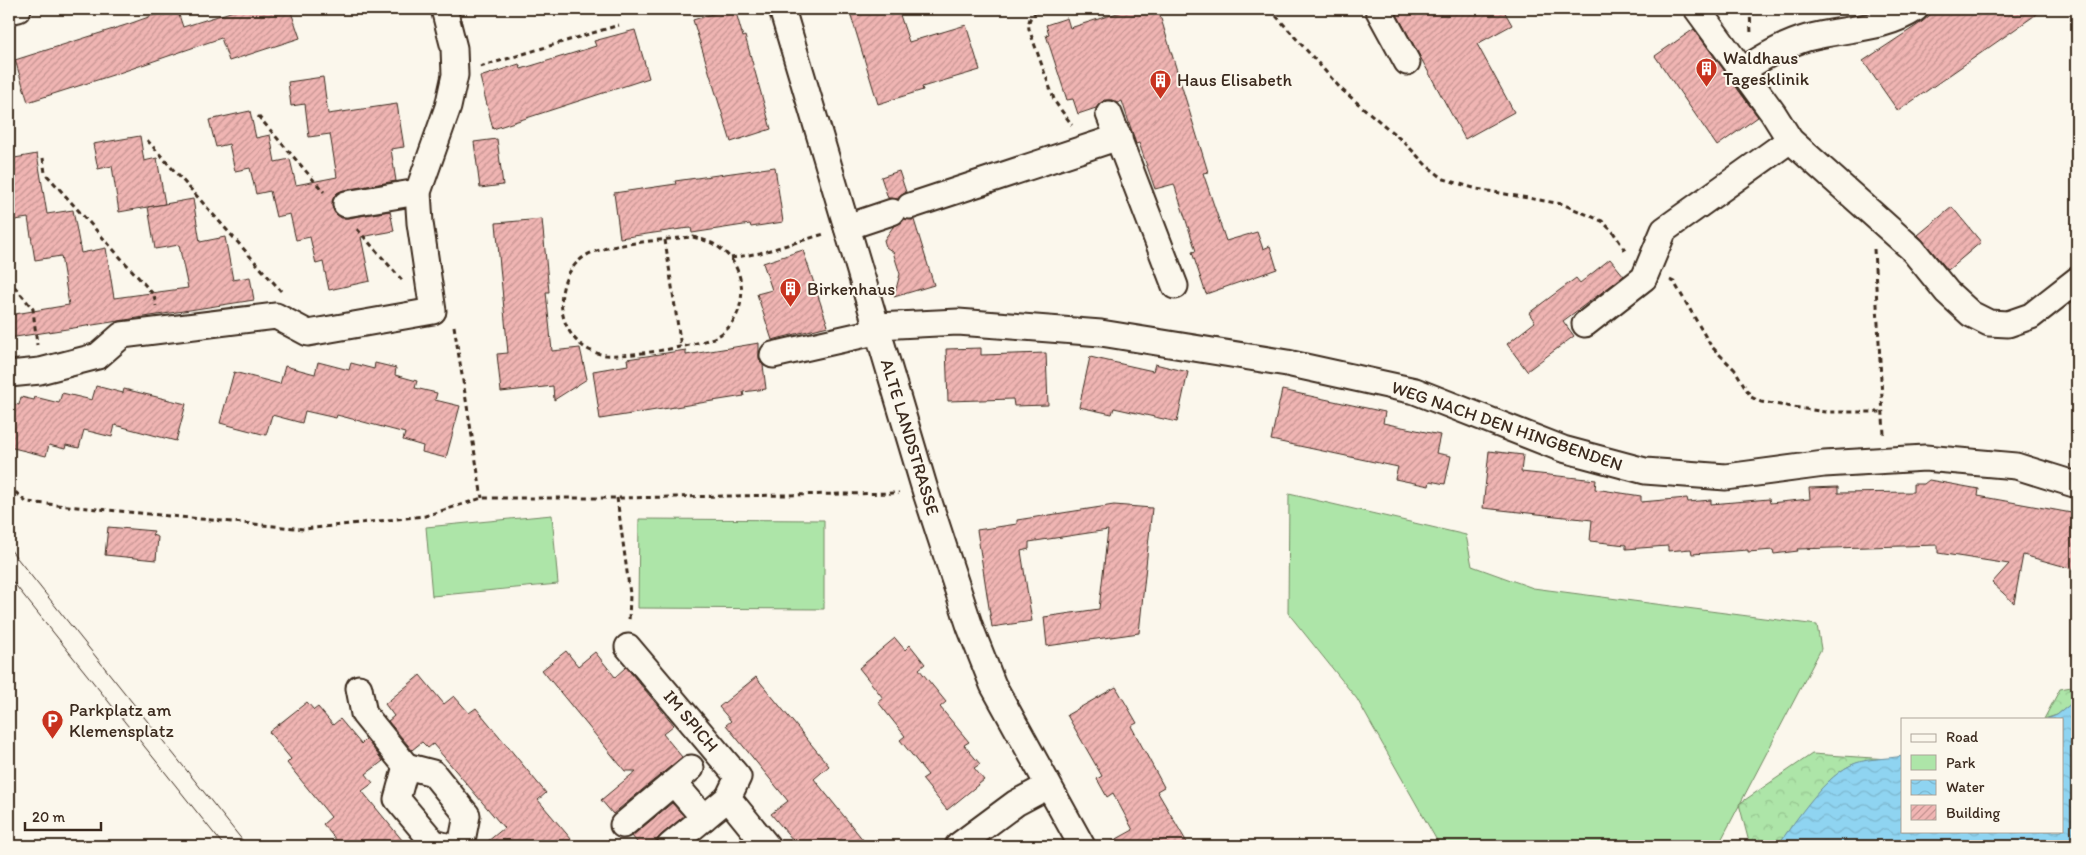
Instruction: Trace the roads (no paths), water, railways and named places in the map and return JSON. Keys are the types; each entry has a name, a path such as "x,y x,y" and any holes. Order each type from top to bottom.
{"street":[{"path":"9,11 18,9"},
{"path":"9,374 40,371 98,356 122,335 276,316 308,333 433,312 420,223 418,192 448,107 455,75 454,48 444,9"},
{"name":"ALTE LANDSTRASSE","path":"782,9 926,493 970,627 993,685 1082,846"},
{"path":"1378,9 1407,62"},
{"path":"1697,9 1773,113 1790,140 1912,249 1971,314 1989,323 2008,324 2030,316 2077,280"},
{"path":"1741,70 1790,44 1808,38 1890,22 1915,9"},
{"path":"1109,114 1175,286"},
{"path":"847,227 1119,137"},
{"path":"1585,324 1644,278 1664,230 1790,140"},
{"path":"346,204 418,192"},
{"name":"WEG NACH DEN HINGBENDEN","path":"773,355 878,329 958,322 1101,333 1287,363 1414,391 1563,449 1645,471 1726,477 1824,464 1925,458 2016,466 2077,485"},
{"name":"IM SPICH","path":"628,647 738,777 728,798 670,846"},
{"path":"359,688 364,714 406,766 434,773 467,815 461,846"},
{"path":"406,766 398,799 434,843 446,846"},
{"path":"623,825 683,775 704,818"},
{"path":"958,846 1016,803 1048,786"},
{"path":"728,798 768,846"}],"water":[{"path":"2077,699 2077,846 1777,846 1812,799 1833,777 1861,761 1901,756 1901,832 2064,832 2064,718 2050,718 2057,715"}],"tram line":[{"path":"9,548 247,846"},
{"path":"9,577 224,846"}],"place":[{"name":"Waldhaus Tagesklinik","path":"1707,87"},
{"name":"Haus Elisabeth","path":"1161,99"},
{"name":"Birkenhaus","path":"791,308"},
{"name":"Parkplatz am Klemensplatz","path":"53,739"}]}
